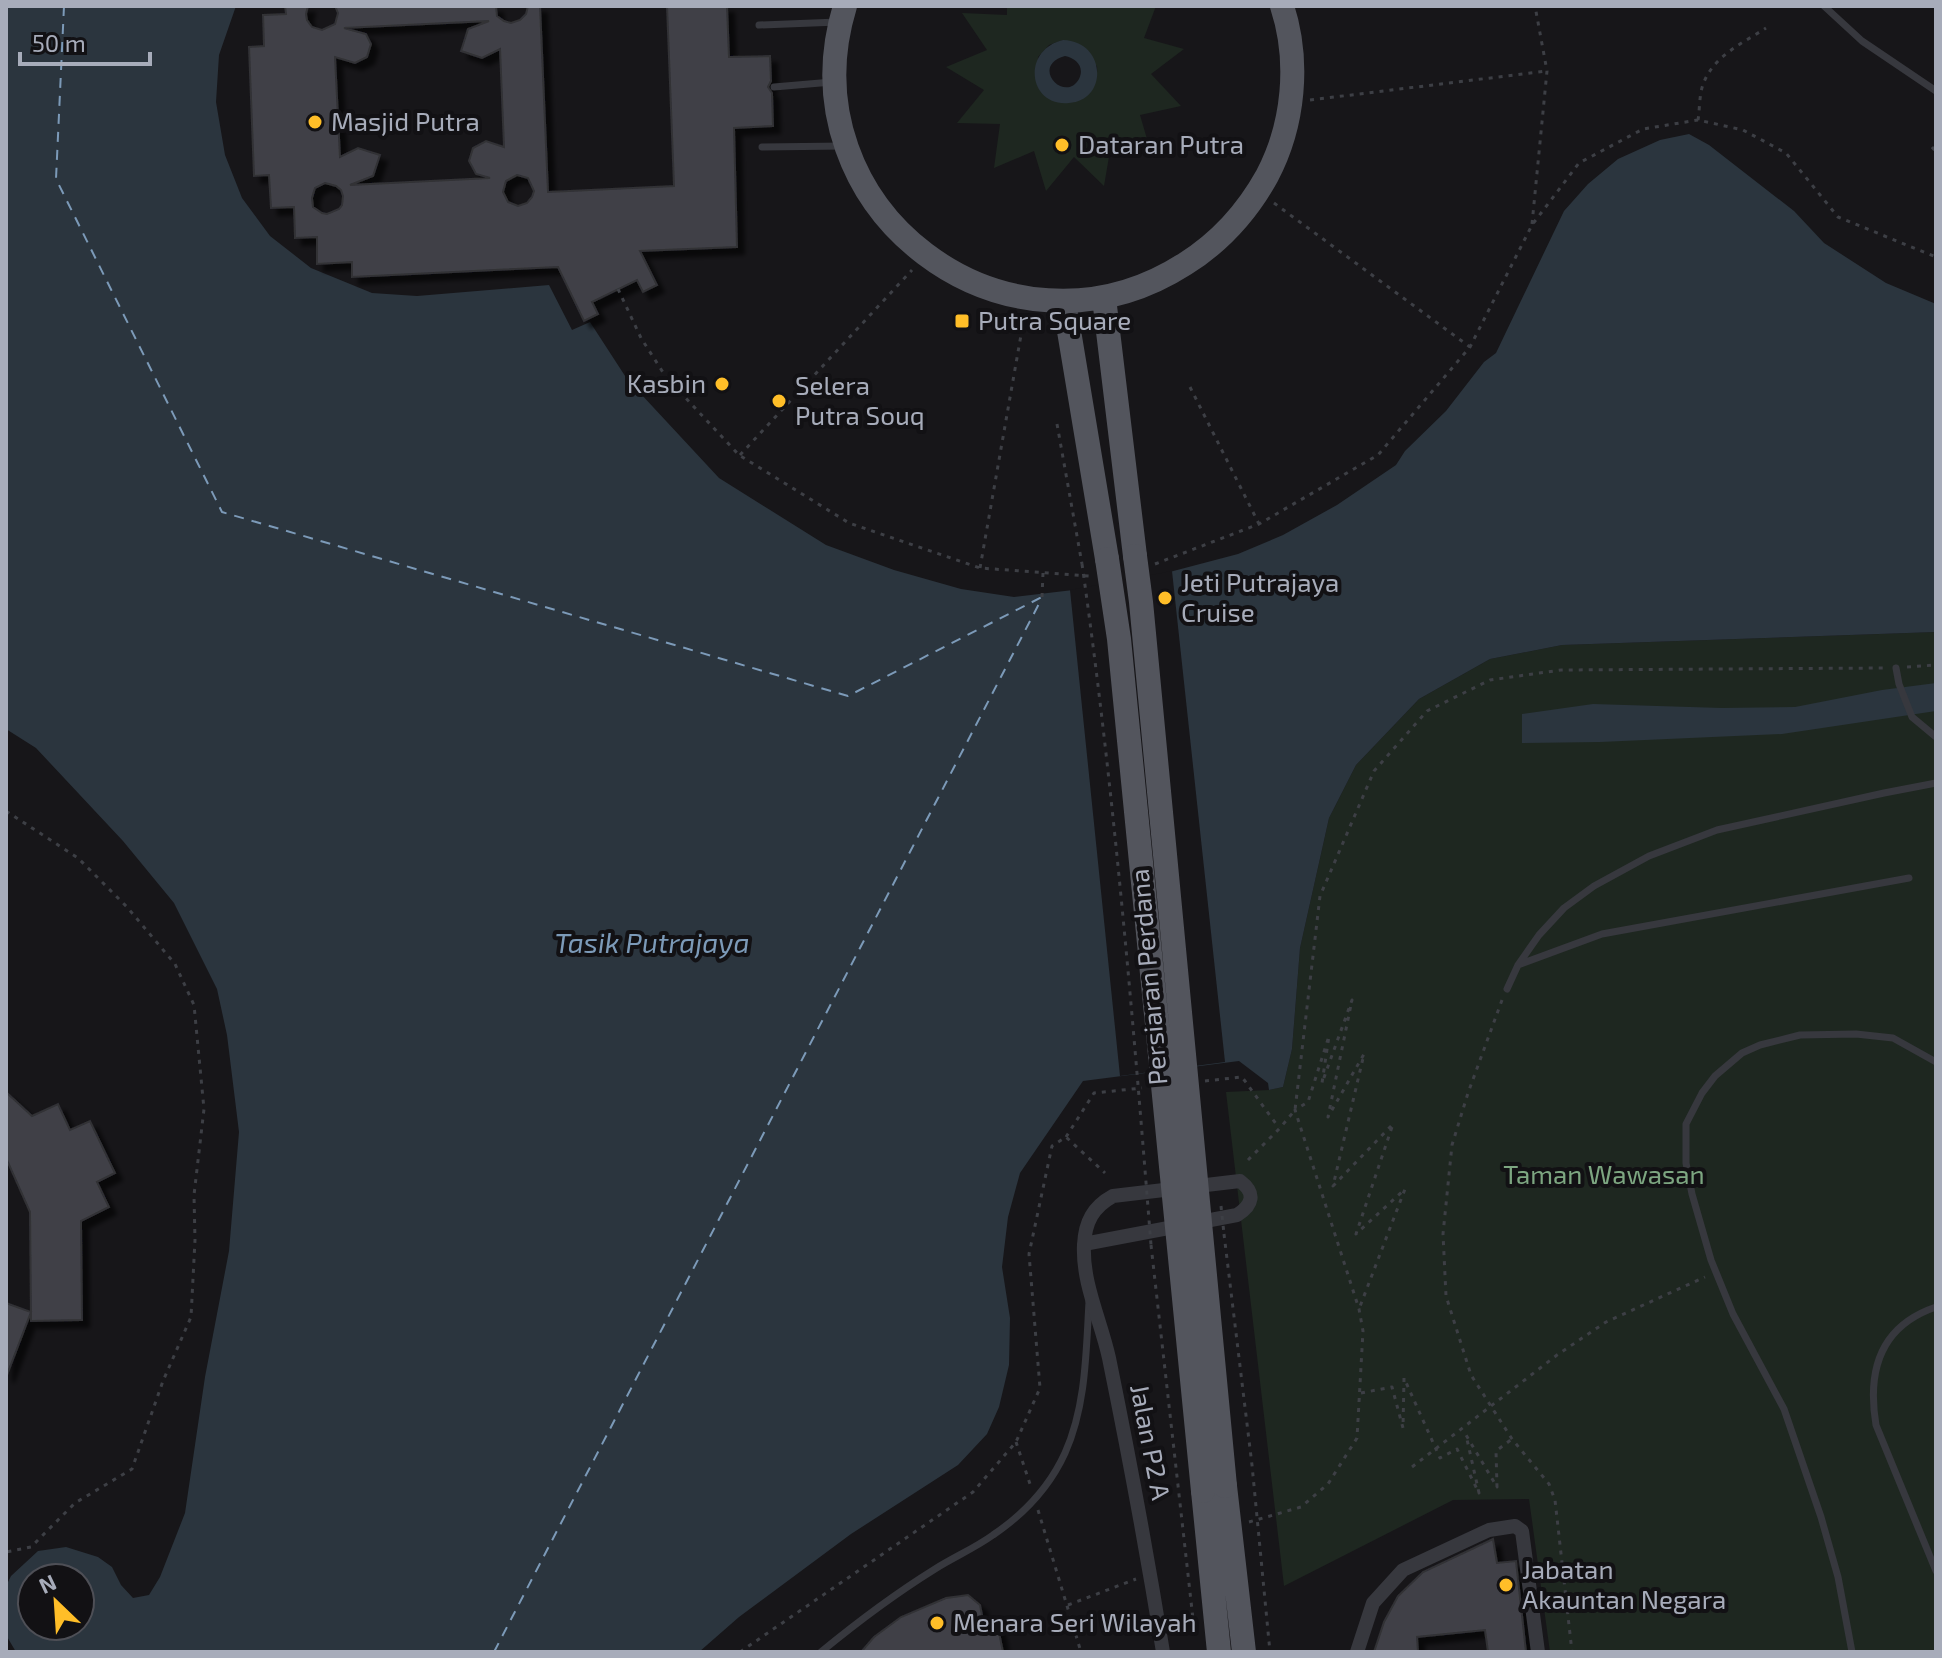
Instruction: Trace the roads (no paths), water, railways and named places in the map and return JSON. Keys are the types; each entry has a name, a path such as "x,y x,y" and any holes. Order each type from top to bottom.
{"main road":[{"path":"842,14 835,52 837,111 857,174 875,205 898,232 925,256 957,275 991,289 1027,298 1064,301 1104,298 1153,283 1204,252 1234,224 1259,191 1279,148 1291,102 1293,61 1282,6"},
{"name":"Persiaran Perdana","path":"1104,298 1143,560 1143,617 1214,1489 1219,1652"},
{"name":"Persiaran Perdana","path":"1064,301 1102,568 1119,639 1214,1489 1231,1525 1244,1652"}],"street":[{"name":"Jalan P2 A","path":"1084,1244 1237,1215 1250,1204 1251,1196 1248,1187 1240,1181 1113,1196 1094,1210 1088,1222 1084,1244 1084,1266 1105,1339 1128,1449 1163,1652"},
{"path":"1357,1652 1373,1603 1403,1570 1489,1530 1515,1526 1522,1531 1538,1652"}],"lane":[{"path":"1824,6 1862,41 1936,91"},
{"path":"759,25 842,14"},
{"path":"774,87 834,82"},
{"path":"762,147 846,146"},
{"path":"1896,668 1912,717 1936,737"},
{"path":"1507,989 1518,965 1539,935 1564,908 1594,886 1649,856 1717,830 1936,783"},
{"path":"1518,965 1602,934 1909,878"},
{"path":"1852,1652 1838,1577 1784,1409 1733,1314 1716,1272 1692,1194 1686,1163 1686,1124 1715,1076 1742,1053 1800,1035 1856,1034 1893,1038 1936,1062"},
{"path":"821,1652 935,1569 992,1536 1017,1517 1053,1475 1065,1453 1083,1390 1089,1288"},
{"path":"1936,1307 1898,1327 1880,1356 1875,1372 1873,1407 1876,1425 1936,1571"}],"water":[{"name":"Tasik Putrajaya","path":"6,6 236,6 219,55 216,102 225,155 242,198 270,236 311,268 372,293 417,296 549,285 572,330 590,322 627,379 719,478 826,545 894,570 961,589 1014,597 1124,584 1238,554 1283,535 1337,505 1396,465 1405,451 1446,411 1484,362 1496,353 1564,211 1588,184 1618,159 1660,140 1689,134 1709,145 1794,211 1824,243 1886,283 1936,304 1936,632 1562,645 1490,659 1419,699 1356,765 1329,818 1300,948 1292,1049 1283,1087 1269,1090 1268,1083 1239,1061 1083,1081 1020,1173 1008,1217 1002,1267 1010,1318 1009,1365 999,1407 987,1434 958,1465 851,1534 739,1617 699,1652 16,1652 6,1635 6,1586 16,1571 16,1642 96,1642 96,1562 26,1562 38,1551 66,1547 98,1557 112,1567 121,1585 133,1598 149,1595 160,1577 185,1513 205,1377 229,1251 239,1132 227,1035 217,989 174,903 123,841 36,748 6,729"},
{"path":"1063,40 1077,43 1088,50 1097,71 1096,82 1091,92 1082,99 1069,103 1055,102 1038,87 1036,65 1040,55","holes":["1069,57 1076,61 1081,75 1073,86 1066,87 1053,81 1050,67 1055,61"]},
{"path":"1936,683 1936,711 1782,734 1522,743 1522,714 1593,704 1795,707"}],"place":[{"name":"Masjid Putra","path":"315,122"},
{"name":"Dataran Putra","path":"1062,145"},
{"name":"Putra Square","path":"962,321"},
{"name":"Kasbin","path":"722,384"},
{"name":"Selera Putra Souq","path":"779,401"},
{"name":"Jeti Putrajaya Cruise","path":"1165,598"},
{"name":"Jabatan Akauntan Negara","path":"1506,1585"},
{"name":"Menara Seri Wilayah","path":"937,1623"}],"park label":[{"name":"Taman Wawasan","path":"1604,1175"}]}
